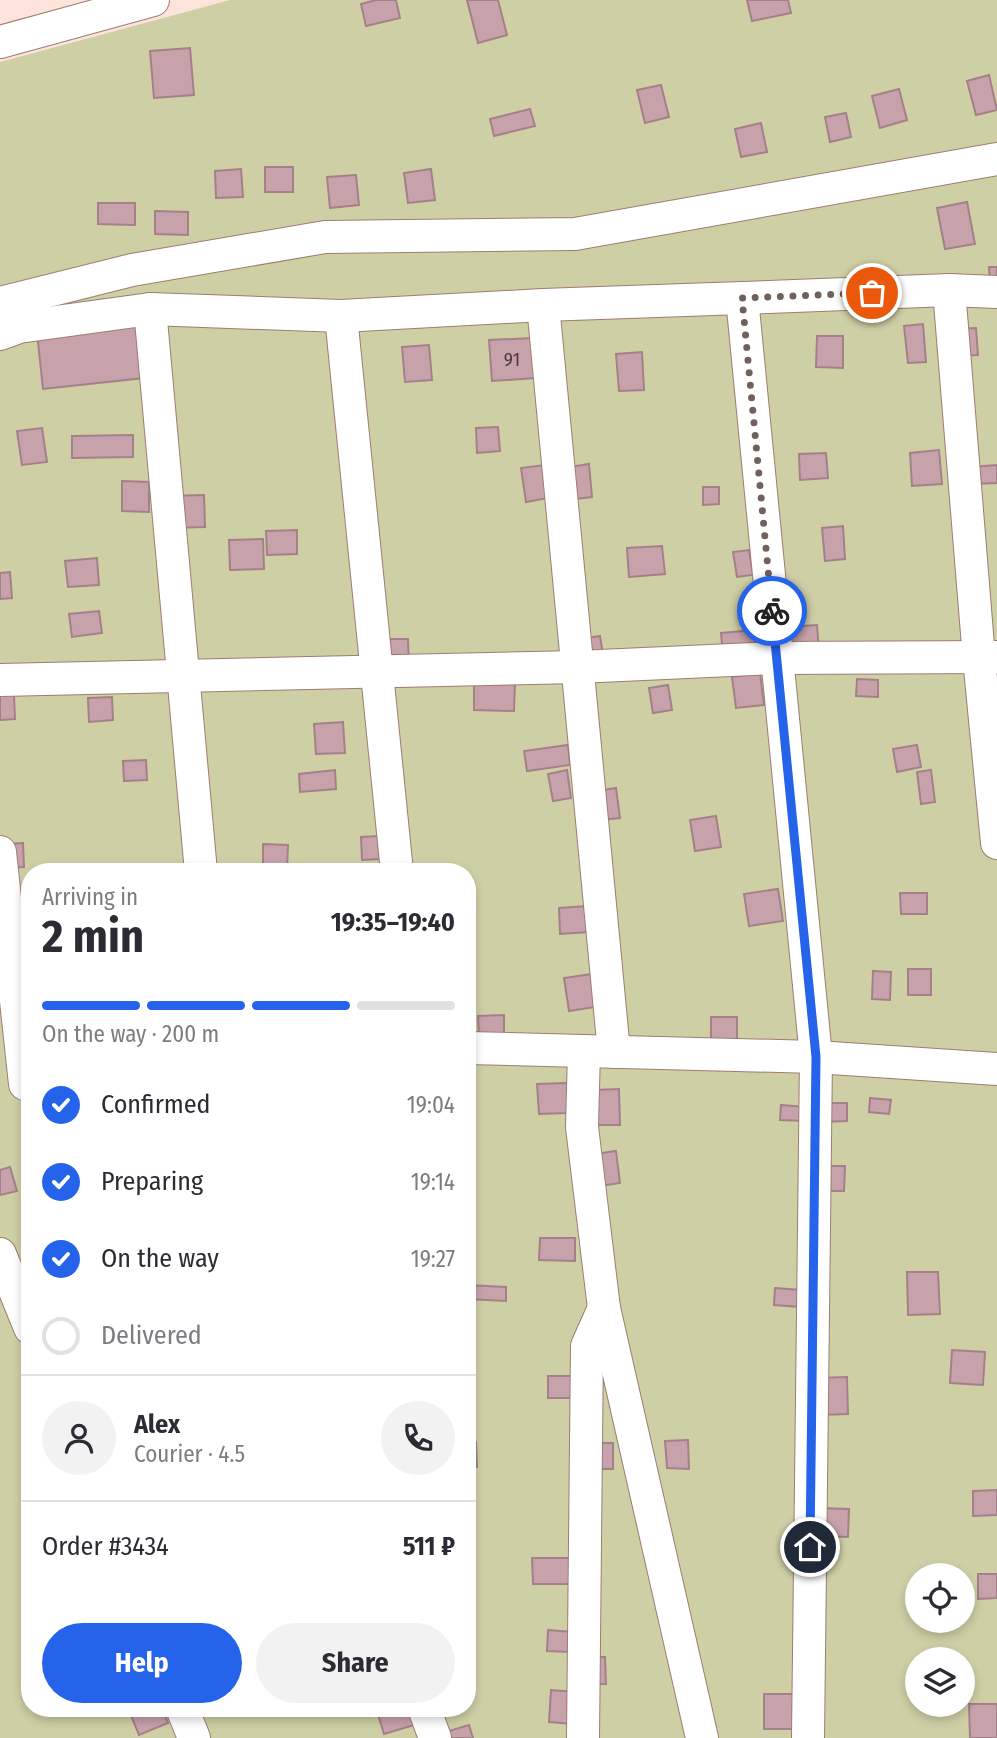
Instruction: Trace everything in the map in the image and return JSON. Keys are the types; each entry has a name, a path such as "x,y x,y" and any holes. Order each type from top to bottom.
{"street":[{"path":"0,42 153,0"},
{"path":"0,303 132,270 325,237 575,234 997,159"},
{"path":"950,290 988,657 997,843"},
{"path":"0,334 19,327 150,309 341,316 543,305 950,290 997,292"},
{"path":"742,298 816,1057 808,1738"},
{"path":"543,305 578,667 599,1052 582,1127 604,1308 702,1738"},
{"path":"150,309 200,863"},
{"path":"341,316 396,863"},
{"path":"0,680 578,667 777,658 988,657"},
{"path":"0,852 18,1087"},
{"path":"476,1048 816,1057 997,1069"},
{"path":"0,1254 21,1306"},
{"path":"583,1738 587,1346 604,1308"},
{"path":"186,1717 194,1738"},
{"path":"427,1717 435,1738"}],"green space":[{"path":"230,0 997,0 997,1738 0,1738 0,62"}],"building":[{"path":"376,0 396,0 400,18 366,26 361,4"},
{"path":"467,0 498,0 507,35 478,43"},
{"path":"747,0 788,0 791,13 752,21"},
{"path":"190,48 194,95 154,98 150,51"},
{"path":"989,75 997,110 976,115 967,81"},
{"path":"661,85 669,117 645,123 637,90"},
{"path":"899,89 907,120 880,128 872,96"},
{"path":"530,109 535,126 494,136 490,119"},
{"path":"846,113 851,137 830,142 825,117"},
{"path":"761,123 767,152 741,157 735,129"},
{"path":"265,167 293,167 293,192 265,192"},
{"path":"241,169 243,197 216,198 215,171"},
{"path":"431,169 435,200 408,203 404,173"},
{"path":"356,175 359,205 330,208 327,177"},
{"path":"967,202 975,244 945,249 937,208"},
{"path":"98,203 135,203 135,225 98,224"},
{"path":"155,211 188,212 188,235 155,234"},
{"path":"989,267 997,267 997,284 990,284"},
{"path":"138,322 144,378 43,389 37,333"},
{"path":"923,324 926,362 908,363 904,326"},
{"path":"976,328 978,355 959,356 958,329"},
{"path":"817,336 843,336 843,368 816,367"},
{"path":"533,338 535,378 492,381 489,340"},
{"path":"429,345 432,380 405,382 402,347"},
{"path":"642,352 644,390 619,391 616,354"},
{"path":"498,427 500,451 477,453 476,428"},
{"path":"42,428 47,462 22,465 17,431"},
{"path":"133,435 133,457 72,458 72,436"},
{"path":"939,450 942,484 912,486 910,453"},
{"path":"826,453 828,478 800,480 799,454"},
{"path":"589,464 592,497 567,500 563,468"},
{"path":"544,465 548,498 526,502 521,468"},
{"path":"997,465 997,483 973,484 972,467"},
{"path":"122,481 149,482 149,512 122,511"},
{"path":"703,487 719,487 719,504 703,505"},
{"path":"204,495 205,527 173,528 171,496"},
{"path":"843,526 845,559 825,561 822,528"},
{"path":"297,530 297,554 267,555 266,531"},
{"path":"263,539 264,569 230,570 229,540"},
{"path":"662,546 665,574 629,577 627,548"},
{"path":"749,550 753,575 737,577 733,552"},
{"path":"97,558 99,585 68,587 65,561"},
{"path":"10,572 12,598 0,599 0,573"},
{"path":"99,611 102,633 72,637 69,614"},
{"path":"817,625 819,652 788,655 786,627"},
{"path":"754,630 756,652 723,656 721,633"},
{"path":"600,636 604,661 584,663 581,639"},
{"path":"383,639 408,639 409,666 384,667"},
{"path":"760,673 764,705 736,708 732,677"},
{"path":"857,679 878,680 878,697 856,696"},
{"path":"474,680 515,682 514,711 474,710"},
{"path":"668,685 672,710 653,713 649,688"},
{"path":"0,695 14,695 15,719 0,720"},
{"path":"112,697 113,720 89,722 88,698"},
{"path":"343,722 345,753 316,754 314,724"},
{"path":"568,745 570,765 527,771 524,751"},
{"path":"917,745 921,767 897,772 893,749"},
{"path":"146,760 147,780 124,781 123,761"},
{"path":"335,770 336,789 300,792 299,774"},
{"path":"567,770 571,798 553,801 548,774"},
{"path":"931,770 935,802 921,804 917,772"},
{"path":"616,788 620,818 601,820 597,791"},
{"path":"716,816 721,847 695,851 690,820"},
{"path":"378,836 380,859 362,860 361,837"},
{"path":"23,843 24,863 21,863 21,867 6,868 5,844"},
{"path":"263,844 288,845 287,863 263,863"},
{"path":"778,889 783,921 749,926 744,894"},
{"path":"900,893 927,893 927,914 901,914"},
{"path":"587,906 589,932 560,934 559,908"},
{"path":"908,969 931,969 931,995 908,995"},
{"path":"873,971 891,972 890,1000 872,999"},
{"path":"592,974 595,1007 569,1011 564,978"},
{"path":"504,1015 504,1038 479,1039 478,1016"},
{"path":"711,1017 737,1017 737,1041 711,1041"},
{"path":"567,1083 568,1113 539,1114 537,1084"},
{"path":"619,1089 620,1125 596,1125 595,1090"},
{"path":"870,1098 891,1100 889,1114 869,1112"},
{"path":"822,1103 847,1103 847,1121 823,1122"},
{"path":"781,1105 806,1107 805,1121 780,1120"},
{"path":"616,1151 620,1183 593,1187 588,1155"},
{"path":"818,1166 845,1166 844,1191 817,1191"},
{"path":"10,1167 17,1191 0,1195 0,1170"},
{"path":"540,1238 575,1238 575,1261 539,1260"},
{"path":"907,1272 938,1272 940,1314 908,1315"},
{"path":"476,1285 506,1287 506,1301 476,1299"},
{"path":"775,1288 801,1290 800,1307 774,1305"},
{"path":"952,1350 985,1352 983,1385 950,1383"},
{"path":"548,1376 571,1376 571,1398 548,1398"},
{"path":"847,1377 848,1414 819,1415 817,1378"},
{"path":"688,1440 689,1469 667,1468 665,1441"},
{"path":"589,1443 613,1443 613,1469 589,1469"},
{"path":"997,1490 997,1515 973,1516 973,1491"},
{"path":"818,1508 849,1509 848,1537 817,1536"},
{"path":"532,1558 576,1558 576,1584 533,1584"},
{"path":"978,1574 997,1574 997,1598 978,1599"},
{"path":"548,1630 573,1632 571,1652 547,1651"},
{"path":"589,1657 605,1657 606,1684 589,1684"},
{"path":"551,1690 575,1692 573,1724 549,1722"},
{"path":"764,1694 798,1694 798,1729 764,1729"},
{"path":"975,1704 997,1704 997,1738 970,1738 969,1717 975,1717"},
{"path":"132,1717 166,1717 168,1723 139,1735"},
{"path":"379,1717 412,1717 414,1725 384,1734"},
{"path":"469,1725 473,1738 448,1738 446,1732"}],"way so far":[{"path":"772,611 742,298 872,293"}],"route":[{"path":"772,611 816,1057 810,1547"}]}
